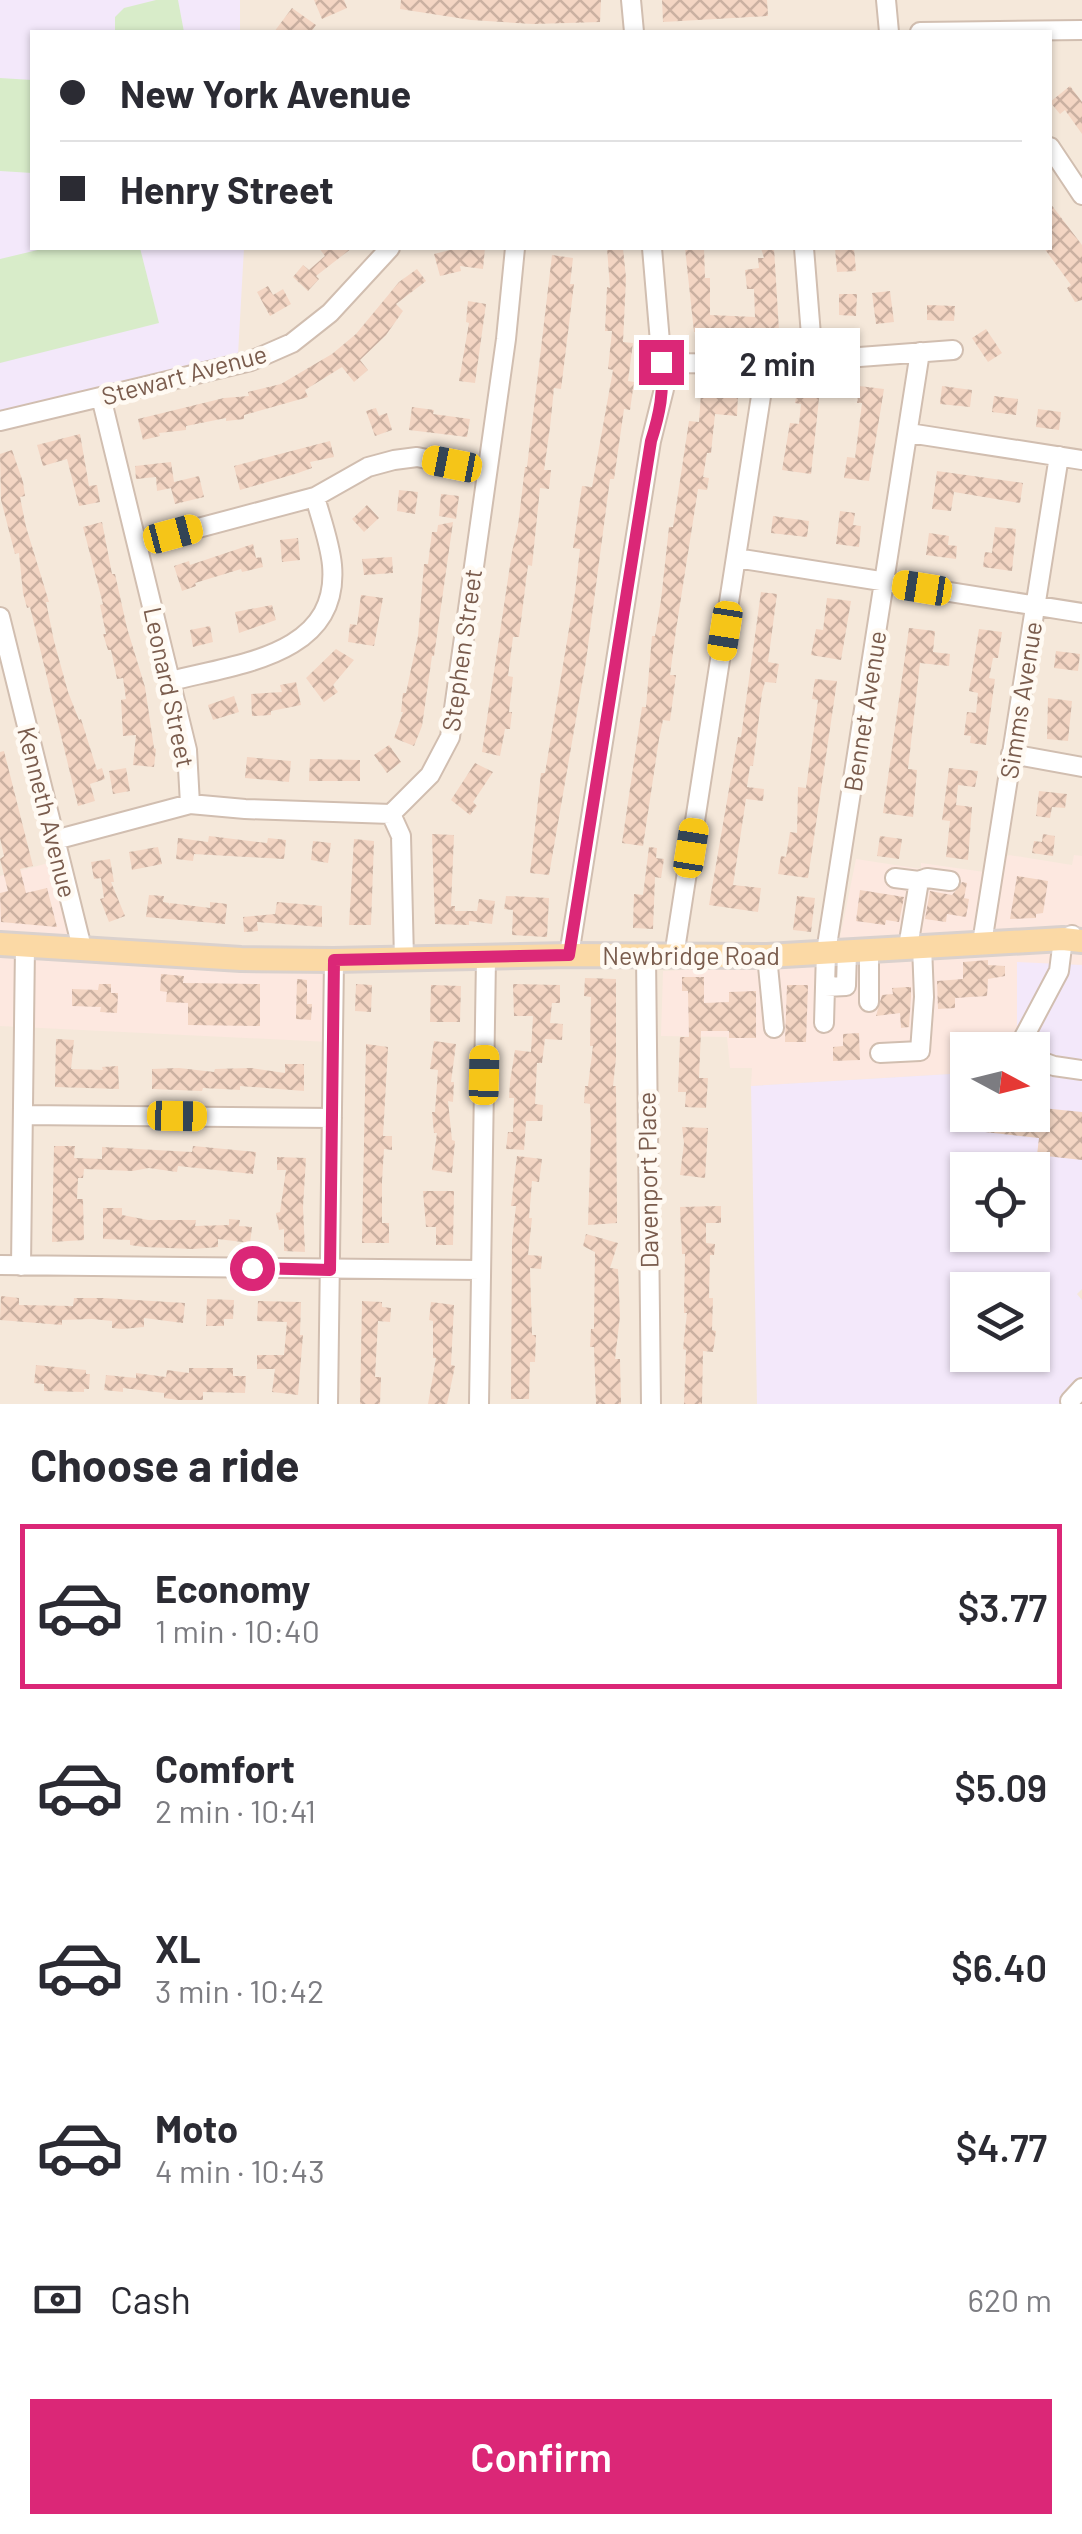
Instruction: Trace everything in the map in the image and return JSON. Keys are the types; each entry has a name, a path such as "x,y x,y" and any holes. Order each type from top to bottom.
{"main road":[{"name":"Newbridge Road","path":"0,944 241,959 334,960 767,956 1076,937"}],"street":[{"path":"631,0 634,30"},
{"path":"886,0 889,30"},
{"path":"1052,31 1082,30"},
{"path":"1052,151 1082,194"},
{"name":"Stewart Avenue","path":"0,421 251,361 292,344 330,314 388,250"},
{"name":"Stephen Street","path":"391,814 430,775 450,736 506,339 515,250"},
{"path":"569,955 651,441 664,389 652,250"},
{"path":"804,250 814,360"},
{"path":"661,362 766,364 953,350"},
{"name":"Bennet Avenue","path":"847,951 885,582 920,352"},
{"path":"674,956 766,364"},
{"name":"Leonard Street","path":"101,397 188,750 190,804"},
{"path":"908,433 1082,460"},
{"name":"Simms Avenue","path":"982,943 1059,456"},
{"path":"138,544 315,497 368,467 394,460 417,457 486,471"},
{"path":"172,681 276,654 313,629 325,608 332,577 332,560 315,497"},
{"path":"736,558 1082,613"},
{"name":"Kenneth Avenue","path":"0,617 82,948"},
{"path":"1011,754 1082,767"},
{"path":"55,840 190,804 391,814 401,836 404,959"},
{"path":"895,878 950,882"},
{"path":"880,1053 920,1051 924,997 915,947 918,881"},
{"path":"1027,1032 1076,937"},
{"path":"20,1266 26,946"},
{"path":"824,1023 825,987 846,986 847,951"},
{"path":"847,951 869,1002"},
{"name":"Davenport Place","path":"646,956 651,1404"},
{"path":"767,956 774,1028"},
{"path":"479,1404 486,958"},
{"path":"328,1404 334,960"},
{"path":"1050,1065 1082,1070"},
{"path":"23,1115 332,1118"},
{"path":"0,1266 481,1270"}],"shaded area":[{"path":"0,0 1082,0 1082,1404 0,1404"},
{"path":"0,0 240,0 240,30 30,30 30,250 244,250 238,355 0,412"},
{"path":"1009,855 1072,865 1074,855 1082,856 1082,965 1017,963 1017,1032 950,1032 950,1074 751,1086 752,1068 730,1068 727,1037 661,1036 663,971 835,962 856,859 921,869 921,863 984,872"},
{"path":"56,861 79,945 331,958 330,1042 0,1026 0,876"},
{"path":"1017,962 1082,965 1082,1289 1077,1294 1082,1300 1082,1404 757,1404 751,1086 950,1074 950,1132 1050,1132 1050,1032 1017,1032"}],"green space":[{"path":"156,0 178,0 184,30 115,30 115,17 124,8"},
{"path":"0,78 30,80 30,173 0,171"},
{"path":"38,250 141,250 159,323 0,363 0,259"}],"building":[{"path":"314,0 344,0 347,8 322,19"},
{"path":"401,0 601,0 600,22 533,24 471,20 400,9"},
{"path":"662,0 767,0 768,16 663,22"},
{"path":"292,8 316,25 312,30 276,30"},
{"path":"1070,86 1082,102 1082,134 1065,110 1060,114 1052,100"},
{"path":"1052,206 1082,245 1082,300 1075,302 1067,288 1071,285 1045,250 1052,250"},
{"path":"320,250 349,250 316,276 319,279 308,291 293,277 303,265 309,270 325,256"},
{"path":"485,250 483,269 460,266 461,271 440,276 434,254"},
{"path":"607,250 623,250 623,342 633,343 628,381 634,382 630,410 624,409 614,479 610,479 586,661 549,875 530,873 541,773 545,773 575,593 580,549 573,548 582,486 592,487 613,370 608,369 612,331 605,331 607,287 610,288"},
{"path":"685,250 704,250 705,278 710,278 710,315 755,317 754,289 747,289 745,270 759,268 758,258 764,258 762,250 774,250 779,331 725,328 694,332"},
{"path":"835,250 854,250 856,271 837,272"},
{"path":"552,255 573,258 570,284 574,284 561,389 554,388 544,470 551,470 549,489 540,488 532,566 528,565 519,637 513,637 508,676 513,677 510,729 505,729 500,756 482,752 527,467"},
{"path":"417,269 426,281 396,304 403,311 386,335 360,360 368,370 354,382 342,367 305,390 308,397 244,415 244,419 226,418 186,426 186,430 159,433 160,436 143,440 138,419 224,398 249,396 248,392 281,384 332,354 356,334 399,282"},
{"path":"268,286 273,295 283,289 291,304 270,316 257,292"},
{"path":"890,291 894,322 876,324 872,293"},
{"path":"839,294 857,294 856,316 839,315"},
{"path":"468,301 486,304 475,383 459,381 469,323"},
{"path":"927,305 955,306 954,321 927,320"},
{"path":"986,329 1002,353 988,362 972,338"},
{"path":"798,385 820,389 811,474 782,470 790,423 799,424 801,404 795,403"},
{"path":"859,386 884,389 869,481 844,478 847,457 855,458 862,403 857,403"},
{"path":"942,386 972,390 970,407 940,404"},
{"path":"701,393 738,395 737,416 715,414 711,453 707,453 703,477 709,478 707,490 698,489 676,630 670,675 676,675 670,721 663,720 643,846 622,843 642,707 646,707 652,636 661,600 669,527 673,527 689,421 699,422"},
{"path":"994,396 1018,399 1016,415 992,412"},
{"path":"412,407 470,419 467,437 409,430"},
{"path":"376,408 379,416 387,413 392,430 375,436 366,411"},
{"path":"1038,409 1061,412 1059,430 1036,427"},
{"path":"80,434 89,486 97,485 100,502 79,506 67,459 43,466 37,445"},
{"path":"330,441 334,457 310,462 312,468 240,490 234,466"},
{"path":"12,450 23,482 25,496 20,497 26,527 49,602 54,641 68,692 97,770 102,768 105,779 90,784 95,801 78,806 30,607 27,608 23,593 19,553 15,554 1,500 0,454"},
{"path":"171,462 174,482 199,476 204,497 175,504 171,488 157,491 156,477 136,479 135,466"},
{"path":"937,471 1023,483 1020,503 954,492 951,511 932,509"},
{"path":"399,490 418,492 415,514 397,511"},
{"path":"441,494 459,496 456,519 439,516"},
{"path":"367,505 379,518 364,532 352,519"},
{"path":"840,511 855,513 853,525 861,526 859,547 836,544"},
{"path":"773,516 809,521 807,537 771,533"},
{"path":"102,522 112,574 145,687 156,749 154,767 133,765 136,735 123,736 123,678 117,679 103,634 103,604 83,527"},
{"path":"453,522 422,726 414,746 394,738 418,636 424,564 428,564 432,532 437,532 438,525"},
{"path":"995,527 1016,529 1012,571 983,567 985,552 992,553"},
{"path":"929,533 949,536 948,545 957,546 956,559 926,555"},
{"path":"298,538 300,560 282,562 280,540"},
{"path":"253,544 263,567 242,572 241,569 182,591 174,566 189,561 190,565"},
{"path":"392,557 393,573 364,575 362,559"},
{"path":"761,592 777,594 768,662 779,664 776,683 765,682 762,693 747,787 764,789 763,801 746,799 733,885 761,888 758,912 709,905 741,737"},
{"path":"361,595 383,598 374,646 348,642 350,624 357,625"},
{"path":"827,598 851,601 841,660 811,655 816,629 823,630"},
{"path":"272,605 276,620 239,633 235,612"},
{"path":"210,626 213,642 193,647 190,630"},
{"path":"909,628 935,631 933,652 950,654 949,666 920,663 908,769 917,770 913,817 883,813"},
{"path":"979,629 1002,632 998,658 993,658 989,678 995,679 986,745 970,743 971,736 964,735 967,712 976,713 978,693 969,691"},
{"path":"336,649 354,660 333,685 338,692 324,702 306,678"},
{"path":"1056,651 1080,654 1078,671 1054,668"},
{"path":"815,679 837,681 808,878 778,874 781,856 786,857 790,832 797,833 798,787 806,788 818,700 812,699"},
{"path":"296,682 301,705 271,711 271,715 252,716 251,694 282,692 280,685"},
{"path":"234,696 239,712 213,720 208,705"},
{"path":"1048,698 1072,701 1068,741 1047,739"},
{"path":"389,745 401,762 387,773 374,755"},
{"path":"4,751 33,866 20,869 26,893 47,888 57,927 1,922 0,893 8,891 0,859 4,856 0,838 0,752"},
{"path":"247,757 291,761 289,782 245,778"},
{"path":"310,759 360,760 360,781 309,781"},
{"path":"475,763 493,772 473,802 477,806 470,815 451,800"},
{"path":"126,768 130,791 113,794 109,771"},
{"path":"949,768 978,771 975,787 958,785 956,805 972,807 968,860 946,857 950,821 942,820"},
{"path":"1039,791 1067,794 1065,808 1052,807 1050,818 1036,816"},
{"path":"432,834 454,835 451,906 455,906 455,911 477,911 479,899 495,901 492,924 435,924"},
{"path":"1043,834 1055,836 1053,856 1032,853 1034,841 1042,842"},
{"path":"209,836 267,843 268,838 286,840 284,859 194,854 193,861 176,859 178,838 208,842"},
{"path":"880,836 902,839 899,859 877,856"},
{"path":"354,839 374,841 371,925 349,925"},
{"path":"313,841 331,843 328,863 311,860"},
{"path":"158,847 162,864 132,870 129,852"},
{"path":"649,847 657,848 656,858 664,859 661,878 655,877 653,929 633,928 634,894 643,895"},
{"path":"110,859 111,882 125,916 109,922 100,899 104,898 101,878 94,879 91,862"},
{"path":"1017,876 1048,881 1043,913 1036,914 1036,918 1010,919"},
{"path":"962,882 967,883 964,898 969,899 966,917 947,914 946,922 925,919 930,891 952,895"},
{"path":"860,890 904,897 899,922 886,920 885,925 856,921"},
{"path":"149,895 164,896 163,902 170,906 210,908 210,902 227,904 225,924 146,917"},
{"path":"506,896 549,898 547,937 512,935 513,910 504,909"},
{"path":"797,896 815,898 811,932 793,930"},
{"path":"277,902 322,906 322,927 257,922 258,931 244,932 243,917 275,914"},
{"path":"988,960 988,965 1005,966 1005,976 988,979 987,996 955,998 955,1008 938,1009 937,981 963,979 963,962"},
{"path":"161,974 184,976 183,983 260,984 260,1026 188,1025 188,1003 166,1002 167,992 160,991"},
{"path":"682,977 704,977 704,1003 729,1002 729,992 756,991 756,1038 729,1038 729,1031 701,1031 699,1078 708,1078 706,1108 685,1107 686,1092 678,1092 680,1037 689,1037 688,991 682,991"},
{"path":"585,978 616,979 613,1086 617,1223 588,1225 591,1133 590,1104 584,1103 593,1046 591,997 584,996"},
{"path":"297,979 307,980 311,1020 296,1019"},
{"path":"99,984 111,984 111,993 118,993 117,1013 100,1012 101,1007 72,1006 72,989 98,990"},
{"path":"356,984 372,985 371,1012 355,1011"},
{"path":"513,984 560,985 560,1003 552,1003 550,1023 563,1024 562,1040 545,1039 542,1063 537,1063 535,1104 543,1105 542,1121 526,1121 524,1150 506,1149 508,1132 513,1132 514,1098 509,1098 515,1050 531,1052 533,1016 514,1016"},
{"path":"431,985 461,986 460,1022 430,1022"},
{"path":"787,985 808,985 806,1042 785,1042"},
{"path":"911,987 909,1027 901,1028 900,1013 876,1016 882,995 893,994 892,988"},
{"path":"859,1033 860,1060 833,1061 833,1047 843,1046 843,1034"},
{"path":"56,1039 74,1040 71,1069 103,1070 102,1067 118,1066 119,1089 55,1087"},
{"path":"434,1041 456,1044 451,1082 453,1102 448,1101 455,1141 452,1173 432,1170 437,1133 432,1112 438,1070 430,1069"},
{"path":"366,1044 388,1047 383,1136 392,1136 392,1150 384,1149 382,1223 389,1223 389,1243 362,1243"},
{"path":"285,1064 304,1064 304,1091 240,1086 240,1090 152,1089 152,1069 214,1072 251,1068 285,1073"},
{"path":"1050,1109 1082,1112 1082,1160 1037,1152 1039,1138 985,1132 1050,1132"},
{"path":"682,1127 708,1128 705,1178 680,1175"},
{"path":"54,1146 75,1146 74,1158 102,1159 102,1147 192,1152 193,1146 256,1152 253,1174 178,1166 177,1172 149,1168 84,1169 83,1178 78,1178 77,1199 83,1199 84,1240 52,1242"},
{"path":"517,1156 542,1159 539,1182 532,1181 529,1218 528,1255 542,1256 541,1269 530,1268 532,1335 536,1335 535,1362 530,1362 529,1399 511,1399 512,1241 516,1206 511,1206"},
{"path":"277,1157 306,1158 305,1252 284,1251 284,1229 279,1230 276,1213 280,1212 286,1170 277,1170"},
{"path":"423,1191 454,1191 453,1245 436,1245 436,1227 426,1227"},
{"path":"721,1206 721,1223 706,1223 706,1243 715,1244 714,1255 710,1255 709,1298 713,1298 712,1330 716,1331 713,1352 703,1351 702,1404 684,1404 687,1313 680,1207"},
{"path":"103,1208 122,1208 122,1215 148,1220 196,1220 195,1226 229,1225 229,1219 240,1220 239,1226 252,1227 250,1243 218,1239 218,1247 193,1249 144,1247 130,1245 130,1240 103,1239"},
{"path":"586,1234 618,1243 610,1268 618,1269 620,1316 615,1359 620,1359 621,1404 596,1404 594,1347 590,1347 594,1329 595,1252 583,1246"},
{"path":"1,1296 19,1298 19,1305 73,1306 74,1298 185,1303 183,1323 144,1318 144,1327 122,1329 112,1328 112,1321 92,1319 62,1320 62,1325 0,1320"},
{"path":"207,1299 234,1300 233,1319 224,1319 224,1326 206,1326"},
{"path":"258,1301 301,1302 303,1335 298,1395 272,1392 275,1369 257,1369 257,1355 284,1355 287,1322 257,1321"},
{"path":"362,1301 382,1302 382,1307 391,1308 390,1322 378,1321 375,1377 381,1377 380,1404 360,1404"},
{"path":"431,1302 454,1305 451,1365 455,1366 447,1404 428,1404 436,1358 433,1321 429,1320"},
{"path":"36,1365 86,1370 90,1374 89,1389 44,1391 44,1384 34,1383"},
{"path":"189,1368 233,1368 233,1376 246,1376 245,1393 203,1392 203,1400 178,1400 164,1398 164,1393 104,1390 106,1375 166,1377 167,1370 189,1373"}],"route":[{"path":"252,1268 330,1270 334,960 569,955 651,441 661,411 661,362"}]}
